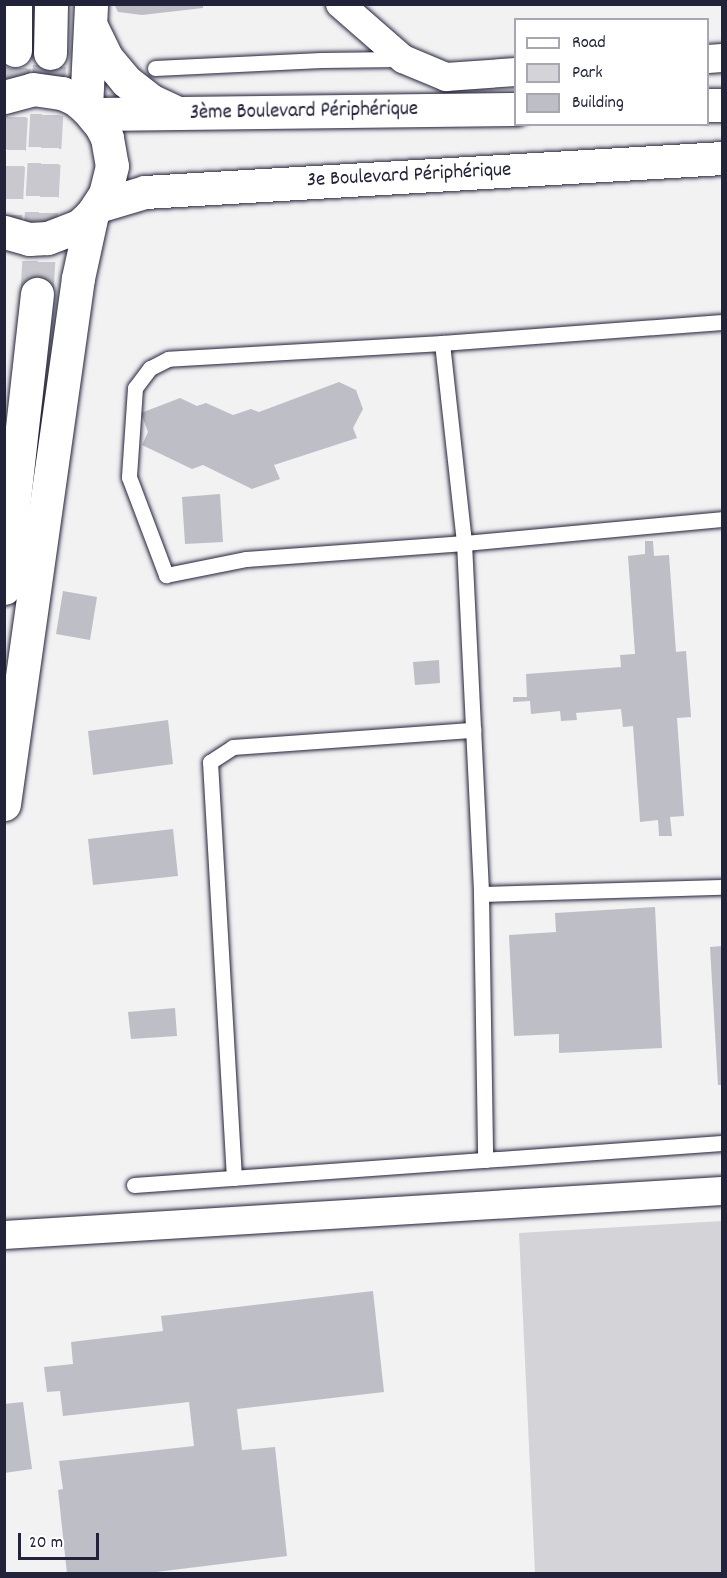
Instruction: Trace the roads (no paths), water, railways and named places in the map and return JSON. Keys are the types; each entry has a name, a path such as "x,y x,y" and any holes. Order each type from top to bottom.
{"highway":[{"path":"15,4 15,50"},
{"path":"50,53 51,4"},
{"path":"90,111 92,16"},
{"path":"92,16 106,57 126,81 152,101 181,114"},
{"path":"4,96 33,89 48,90 75,99 90,111 107,138 112,166 105,194 95,210 78,278 4,804"},
{"name":"3ème Boulevard Périphérique","path":"90,111 181,114 514,108"},
{"name":"3e Boulevard Périphérique","path":"4,232 29,239 47,238 79,226 95,210 145,192 723,158"},
{"path":"78,278 86,256 110,220 145,192"},
{"path":"4,588 38,294"}],"street":[{"path":"340,4 402,59 446,77 514,72"},
{"path":"4,1235 723,1191"}],"lane":[{"path":"155,68 321,60 402,59"},
{"path":"723,322 442,344 168,359 150,368 135,388 129,477 166,575 246,559 464,543 723,519"},
{"path":"442,344 464,543 481,894 485,1160"},
{"path":"234,1178 210,762 233,747 473,730"},
{"path":"481,894 723,887"},
{"path":"134,1185 723,1143"}],"tunnel":[{"path":"4,247 15,50"},
{"path":"37,294 50,53"}]}
